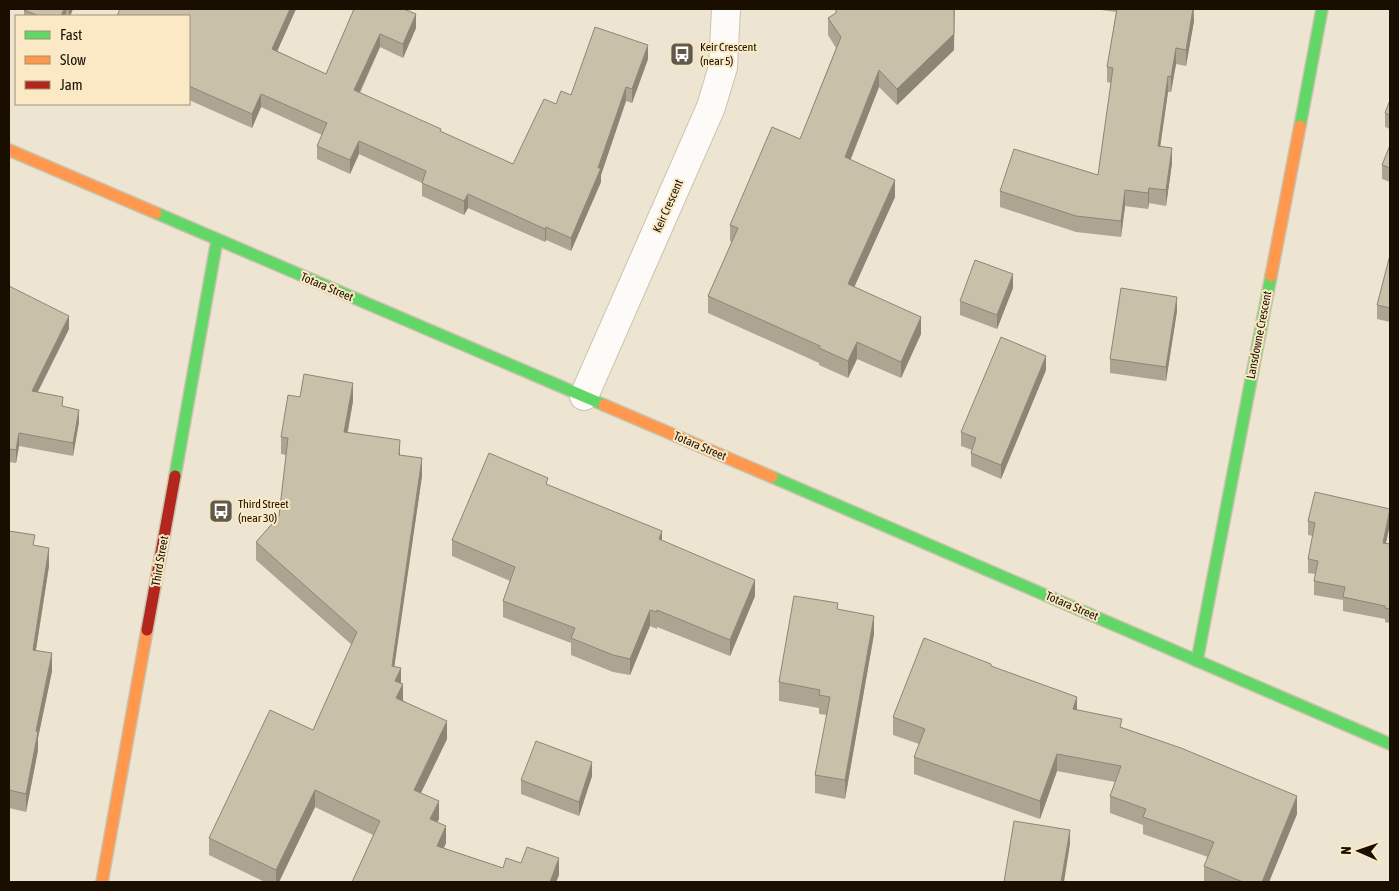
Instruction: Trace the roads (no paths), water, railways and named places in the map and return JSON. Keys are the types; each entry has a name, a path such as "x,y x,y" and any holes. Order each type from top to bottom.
{"street":[{"name":"Keir Crescent","path":"584,396 711,107 723,68 726,9"},
{"name":"Lansdowne Crescent","path":"1197,660 1322,9"},
{"name":"Totara Street","path":"9,150 1390,744"},
{"name":"Third Street","path":"102,882 217,240"}],"place":[{"name":"Keir Crescent (near 5)","path":"682,54"},
{"name":"Third Street (near 30)","path":"221,511"}]}
